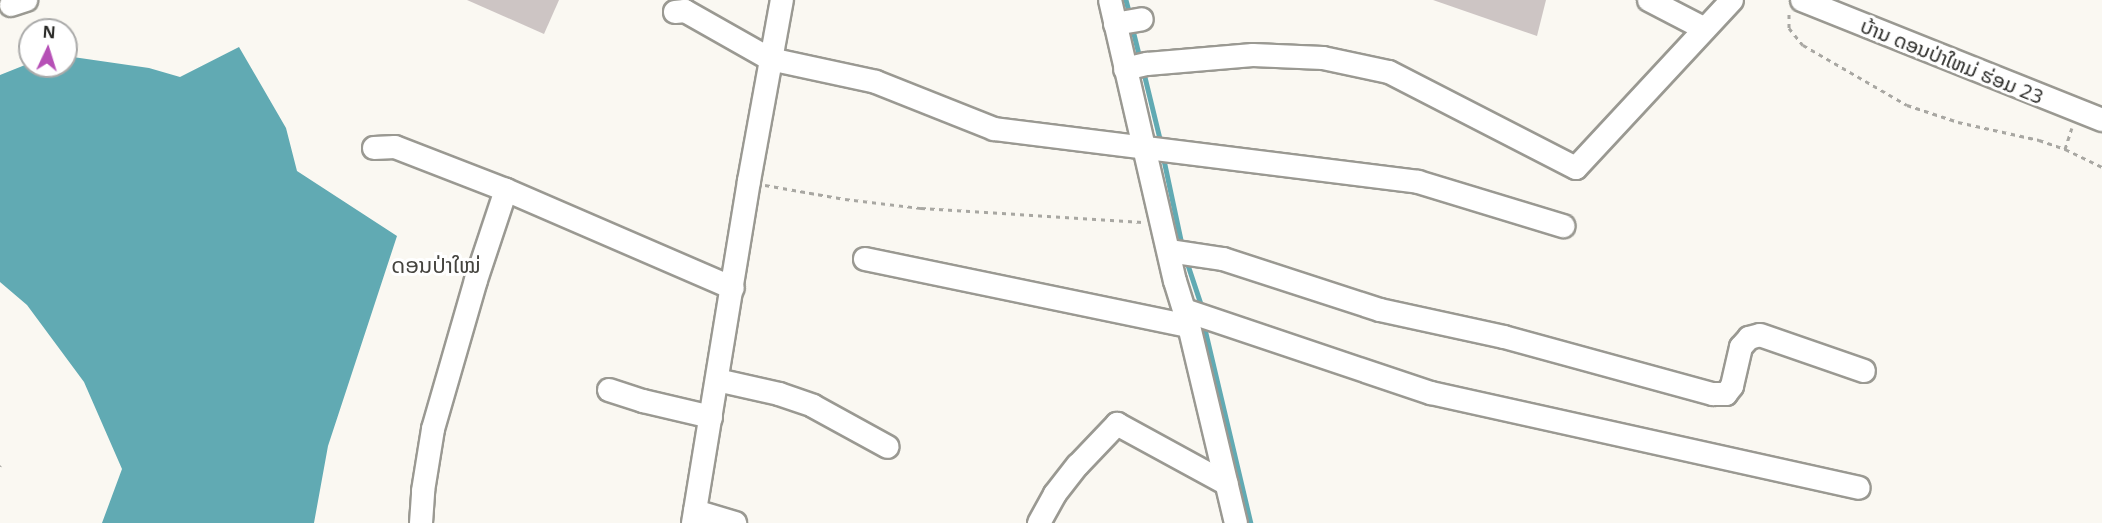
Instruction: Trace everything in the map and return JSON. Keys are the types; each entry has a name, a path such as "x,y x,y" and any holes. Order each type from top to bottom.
{"street":[{"path":"735,523 694,517 733,288 748,182 782,0"},
{"path":"1110,0 1130,22 1143,149 1163,223 1181,253 1187,318 1236,523"},
{"path":"1649,0 1703,28"},
{"path":"1135,67 1253,56 1323,57 1389,72 1576,168 1703,28 1732,0"},
{"name":"ບ້ານ ດອນປ່າໃຫມ່ ຮ່ອມ 23","path":"1796,5 2102,120"},
{"path":"675,12 685,11 770,59 876,82 994,129 1418,182 1563,226"},
{"path":"374,148 395,147 506,190 733,288"},
{"path":"421,523 423,491 433,429 476,280 506,190"},
{"path":"1181,253 1223,259 1380,310 1504,336 1713,394 1726,394 1732,386 1741,347 1749,338 1760,335 1864,371"},
{"path":"865,259 1187,318 1431,393 1859,488"},
{"path":"717,380 779,394 813,406 888,447"},
{"path":"609,390 643,401 711,417"},
{"path":"1039,523 1061,487 1117,424 1227,484"}],"path":[{"path":"1796,5 1789,28 1803,45 1906,105 1958,122 2066,149 2102,167"},
{"path":"2066,149 2077,112"},
{"path":"748,182 845,199 921,208 1163,223"}],"water":[{"path":"239,47 286,128 297,171 397,236 328,446 314,523 102,523 122,469 84,382 27,305 0,282 0,75 18,68 18,78 78,78 78,58 149,68 180,77"}],"building":[{"path":"467,0 559,0 544,34"},
{"path":"1433,0 1546,0 1537,36"}],"waterway":[{"path":"1126,0 1130,15"},
{"path":"1132,26 1140,59"},
{"path":"1144,73 1161,143"},
{"path":"1164,160 1182,245"},
{"path":"1187,262 1202,307"},
{"path":"1205,329 1251,523"}],"district":[{"name":"ດອນປ່າໃໝ່","path":"436,265"}]}
